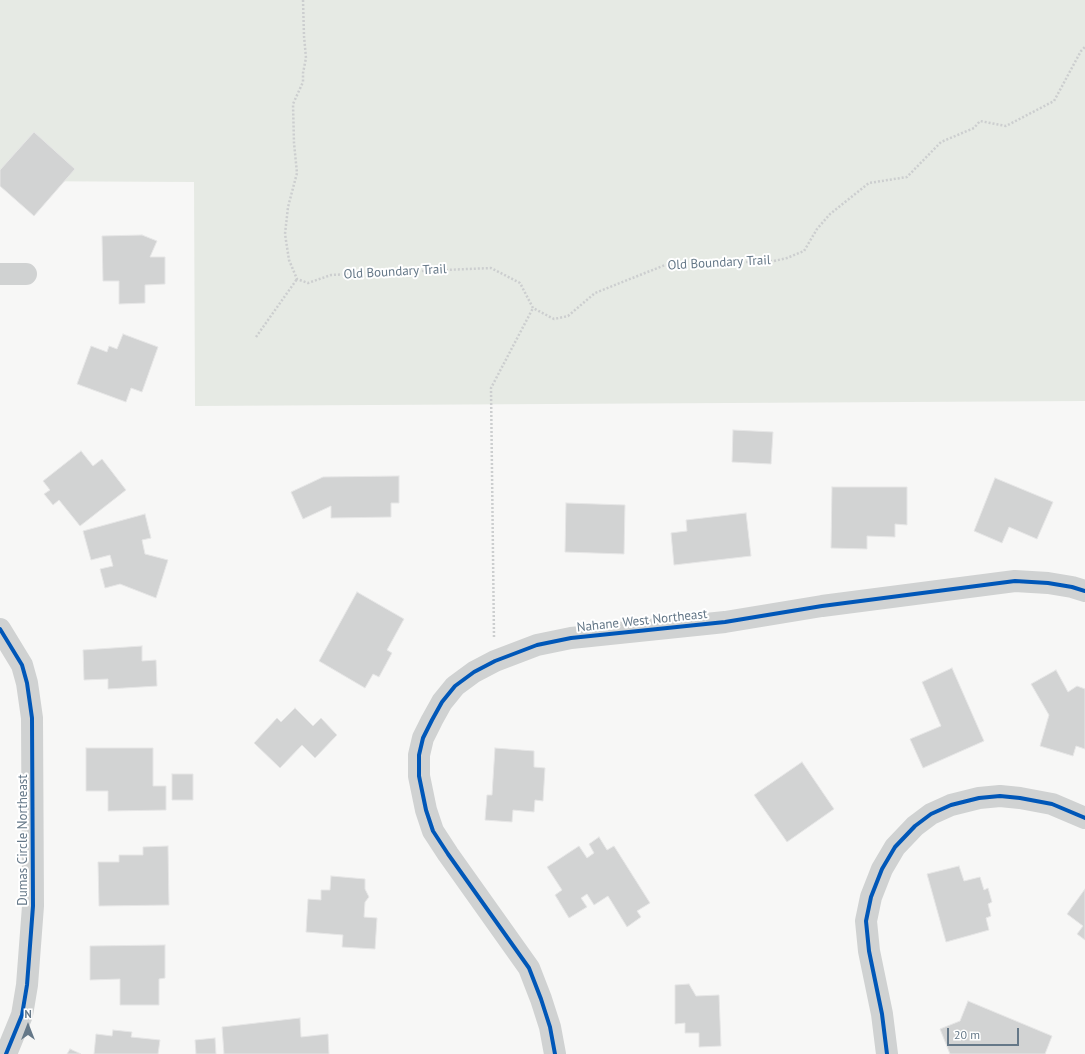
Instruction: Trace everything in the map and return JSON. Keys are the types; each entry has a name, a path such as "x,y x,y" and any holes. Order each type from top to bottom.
{"street":[{"path":"0,274 26,274"},
{"name":"Nahane West Northeast","path":"555,1054 550,1028 529,968 448,854 434,831 426,810 419,776 419,755 423,738 432,720 442,702 455,686 474,672 495,661 537,645 571,638 725,622 822,606 1015,581 1048,583 1085,591"},
{"name":"Dumas Circle Northeast","path":"0,629 22,665 27,683 32,718 33,914 27,985 22,1015 6,1054"},
{"path":"887,1054 882,1014 869,952 866,921 871,897 879,876 895,847 915,826 931,814 951,805 979,798 1000,796 1052,804 1085,818"}],"path":[{"path":"256,337 297,278 289,260 285,234 288,207 297,173 294,143 293,104 303,82 306,58 303,0"},
{"path":"495,661 491,388 533,308"}],"shaded area":[{"path":"0,0 1085,0 1085,401 195,406 194,182 0,181"}],"building":[{"path":"34,132 75,169 34,216 0,186 0,170"},
{"path":"142,235 157,241 150,257 165,257 165,284 145,285 145,303 119,304 119,281 103,281 102,236"},
{"path":"123,334 158,347 142,392 131,388 126,402 77,384 91,346 107,352 109,346 117,349"},
{"path":"733,430 773,432 771,464 732,462"},
{"path":"81,451 93,466 102,459 126,490 80,526 59,500 53,505 44,494 50,490 43,481"},
{"path":"399,476 399,503 391,503 391,517 331,518 331,506 303,519 291,492 323,477"},
{"path":"995,478 1053,502 1037,539 1009,527 1002,543 974,531"},
{"path":"832,487 907,487 907,525 895,524 895,537 867,536 867,549 831,548"},
{"path":"566,503 625,505 624,554 565,552"},
{"path":"746,513 751,556 674,565 671,533 687,531 686,520"},
{"path":"145,514 151,538 142,540 145,554 168,560 156,598 120,584 105,588 100,569 113,566 110,555 91,560 83,531"},
{"path":"357,592 404,619 387,650 392,653 379,677 373,674 365,688 319,661"},
{"path":"142,646 142,661 156,660 157,686 108,689 108,679 84,680 83,650"},
{"path":"952,668 984,741 923,768 910,739 941,726 922,682"},
{"path":"1056,670 1068,692 1077,686 1085,689 1085,749 1076,746 1073,756 1040,746 1049,715 1031,684"},
{"path":"295,708 313,726 321,718 337,735 315,758 302,745 280,768 254,743 277,718 281,722"},
{"path":"86,748 153,748 153,786 166,786 166,810 108,811 108,791 86,791"},
{"path":"495,748 534,751 534,767 545,768 543,801 535,800 534,812 513,810 512,822 485,820 487,795 492,795"},
{"path":"802,762 834,809 787,842 754,795"},
{"path":"172,774 193,774 193,800 172,800"},
{"path":"599,837 607,850 614,846 650,903 637,911 641,917 627,927 608,896 594,905 587,894 581,898 587,907 569,918 555,895 562,890 547,867 579,846 587,858 594,853 589,844"},
{"path":"168,846 169,905 99,906 98,862 119,862 119,855 143,855 143,847"},
{"path":"959,866 964,881 980,877 984,890 988,888 992,902 988,904 991,916 986,918 989,930 946,942 927,874"},
{"path":"331,876 365,879 365,889 369,897 365,902 364,917 377,918 375,949 342,947 343,935 306,932 308,899 321,900 321,890 330,890"},
{"path":"1085,889 1085,940 1077,934 1083,926 1067,914"},
{"path":"165,945 165,978 159,979 159,1005 120,1005 120,979 90,980 90,946"},
{"path":"689,984 696,996 719,995 721,1046 699,1047 699,1033 685,1033 685,1023 675,1024 675,985"},
{"path":"968,1001 1052,1036 1045,1054 950,1054 940,1029 960,1021"},
{"path":"300,1018 301,1037 328,1034 329,1054 224,1054 222,1027"},
{"path":"113,1030 132,1032 131,1037 160,1040 158,1054 94,1054 96,1034 112,1036"},
{"path":"215,1038 216,1054 196,1054 195,1040"},
{"path":"70,1049 81,1054 67,1054"}],"cycle path":[{"path":"555,1054 550,1027 529,968 433,831 426,810 419,776 419,755 423,738 432,720 442,702 455,686 474,672 495,661 537,645 571,638 725,622 822,606 1015,581 1048,583 1085,591"},
{"path":"0,629 22,665 27,683 32,718 33,906 27,985 22,1015 6,1054"},
{"path":"887,1054 882,1014 869,951 866,921 871,897 882,869 895,847 915,826 931,814 951,805 979,798 1000,796 1052,804 1085,818"}]}
